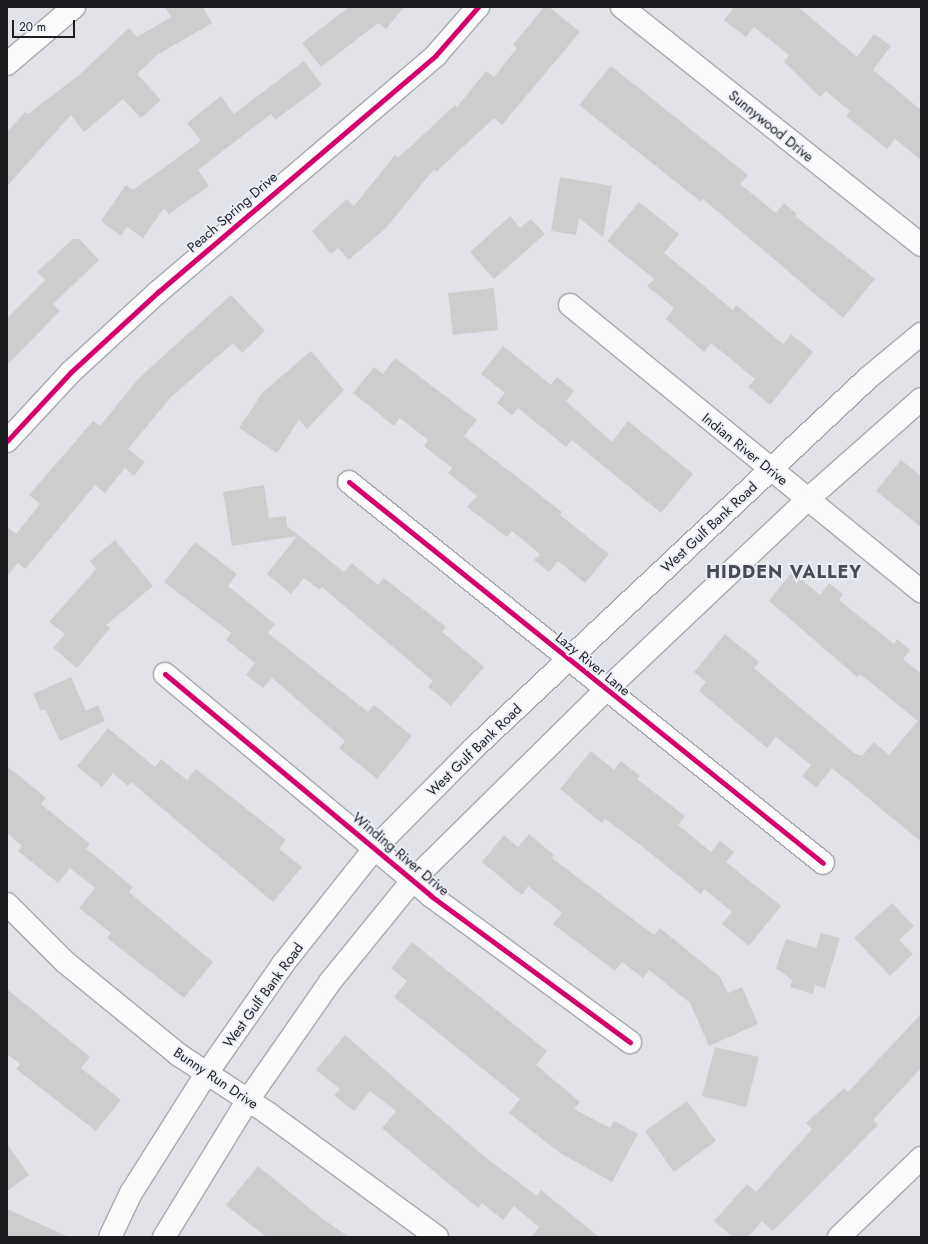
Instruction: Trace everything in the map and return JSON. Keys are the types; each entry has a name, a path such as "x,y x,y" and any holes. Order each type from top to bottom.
{"street":[{"path":"7,64 74,7"},
{"name":"Peach Spring Drive","path":"7,440 72,372 158,292 436,55 478,7"},
{"name":"Sunnywood Drive","path":"622,7 921,245"},
{"name":"Indian River Drive","path":"570,305 770,470 921,591"},
{"name":"West Gulf Bank Road","path":"110,1237 131,1193 207,1073 283,964 375,848 569,660 770,470 868,378 921,334"},
{"path":"164,1237 248,1100 330,982 413,880 606,690 807,500 921,399"},
{"name":"Lazy River Lane","path":"349,482 823,863"},
{"name":"Winding River Drive","path":"165,674 413,880 630,1042"},
{"name":"Bunny Run Drive","path":"7,904 77,972 207,1073 248,1100 436,1237"},
{"path":"839,1237 921,1158"}],"building":[{"path":"165,7 203,7 212,23 157,55 137,74 161,100 141,118 123,99 84,132 71,115 7,186 7,132 25,112 28,114 79,75 129,28 137,37 171,17"},
{"path":"349,7 404,7 386,29 378,23 321,67 302,43"},
{"path":"544,7 549,7 580,32 502,125 494,118 436,172 434,169 387,227 349,260 338,248 331,254 312,231 347,199 354,206 395,155 398,158 455,105 457,107 486,71 494,77 517,48 513,45"},
{"path":"734,7 798,7 857,57 874,34 891,46 873,70 921,110 921,160 895,139 887,149 846,116 850,111 826,91 820,97 784,62 789,55 754,27 746,37 724,20"},
{"path":"304,61 322,85 275,120 271,114 198,170 209,186 169,214 164,208 143,238 127,227 121,236 101,221 126,185 133,190 201,141 187,123 221,96 234,114"},
{"path":"611,66 748,175 740,184 776,213 784,203 797,214 795,216 875,279 843,318 703,199 701,202 579,105"},
{"path":"560,177 612,186 603,237 579,218 576,235 551,231"},
{"path":"639,202 679,234 664,253 733,310 736,305 783,344 791,334 813,352 770,405 748,387 755,379 711,343 704,352 666,319 674,308 647,286 654,279 607,241"},
{"path":"510,216 520,228 531,219 545,234 494,279 470,252"},
{"path":"73,239 79,239 99,260 53,304 60,311 7,365 7,318 45,280 37,272"},
{"path":"494,288 498,330 453,335 448,293"},
{"path":"231,295 265,331 242,353 233,343 171,397 128,449 145,462 134,476 125,468 105,493 95,485 25,569 18,563 7,576 7,527 16,534 40,504 29,495 93,421 100,426 139,378"},
{"path":"503,346 551,385 557,377 574,391 566,401 612,442 628,421 693,474 661,513 572,440 566,447 518,408 512,415 497,403 505,393 481,374"},
{"path":"311,351 344,390 307,429 299,420 277,453 239,428 262,393"},
{"path":"395,358 477,420 464,436 562,512 560,515 609,554 585,583 558,561 549,572 534,560 540,554 512,531 507,537 467,507 477,496 448,473 452,468 424,446 428,440 400,418 394,426 353,393 374,367 383,374"},
{"path":"901,460 921,476 921,527 876,491"},
{"path":"264,485 269,518 286,516 287,526 344,572 352,563 378,585 384,578 446,627 442,632 484,667 451,706 428,687 433,681 322,587 320,590 304,578 291,594 267,574 297,536 232,546 223,492"},
{"path":"115,540 153,586 106,625 110,628 77,668 53,648 65,634 49,622 96,569 90,561"},
{"path":"195,542 237,574 228,586 275,624 268,633 368,712 374,705 412,736 377,779 339,748 345,741 272,678 263,688 246,675 255,663 226,640 231,633 164,582"},
{"path":"792,572 820,595 829,583 843,594 839,600 894,644 897,639 910,650 903,659 921,674 921,842 832,768 816,788 802,776 811,765 776,737 767,748 699,691 706,682 694,672 725,634 759,662 754,668 854,753 862,756 874,742 889,755 918,721 860,674 857,677 769,601"},
{"path":"71,677 86,711 98,705 105,721 60,741 45,709 41,711 33,694"},
{"path":"108,728 155,767 161,759 187,780 196,769 286,840 279,849 302,867 273,902 131,782 128,786 113,773 102,787 77,766"},
{"path":"591,751 614,770 621,761 640,776 637,779 685,816 678,825 711,852 720,841 734,852 726,862 781,906 749,946 722,924 732,912 704,889 701,894 639,844 605,819 602,823 560,789"},
{"path":"7,766 46,798 41,804 90,844 86,849 133,887 129,892 213,962 184,998 107,938 111,933 79,908 95,888 70,868 58,883 18,851 22,846 7,833"},
{"path":"529,834 554,855 552,858 654,935 660,928 720,977 728,993 742,987 758,1024 709,1046 690,1003 649,970 643,978 622,962 615,971 553,924 562,913 528,886 522,895 482,862 504,835 518,847"},
{"path":"892,903 914,926 899,940 913,954 890,976 854,938"},
{"path":"821,933 840,938 825,988 815,985 813,994 790,987 792,980 776,968 786,939 816,948"},
{"path":"412,942 547,1051 536,1065 580,1102 574,1109 610,1128 614,1121 638,1134 612,1182 560,1153 509,1113 520,1099 394,997 407,981 391,968"},
{"path":"7,989 90,1057 81,1068 121,1100 96,1131 16,1069 20,1064 7,1054"},
{"path":"921,1014 921,1068 873,1120 878,1125 773,1231 762,1221 748,1237 732,1237 714,1221 747,1184 756,1192 812,1129 806,1123 844,1088 848,1092"},
{"path":"345,1035 485,1157 537,1196 541,1190 599,1237 531,1237 539,1227 514,1206 503,1220 482,1203 478,1208 382,1128 396,1111 370,1091 354,1111 334,1095 340,1089 316,1070"},
{"path":"715,1047 759,1057 746,1107 702,1096"},
{"path":"687,1101 716,1141 674,1172 645,1131"},
{"path":"7,1144 29,1175 7,1191"},
{"path":"258,1166 320,1217 349,1237 266,1237 226,1205"},
{"path":"7,1209 69,1237 7,1237"}],"cycle path":[{"path":"7,441 71,372 158,292 436,55 478,7"},
{"path":"349,482 823,863"},
{"path":"165,674 431,896 630,1042"}],"district":[{"name":"HIDDEN VALLEY","path":"784,572"}]}
